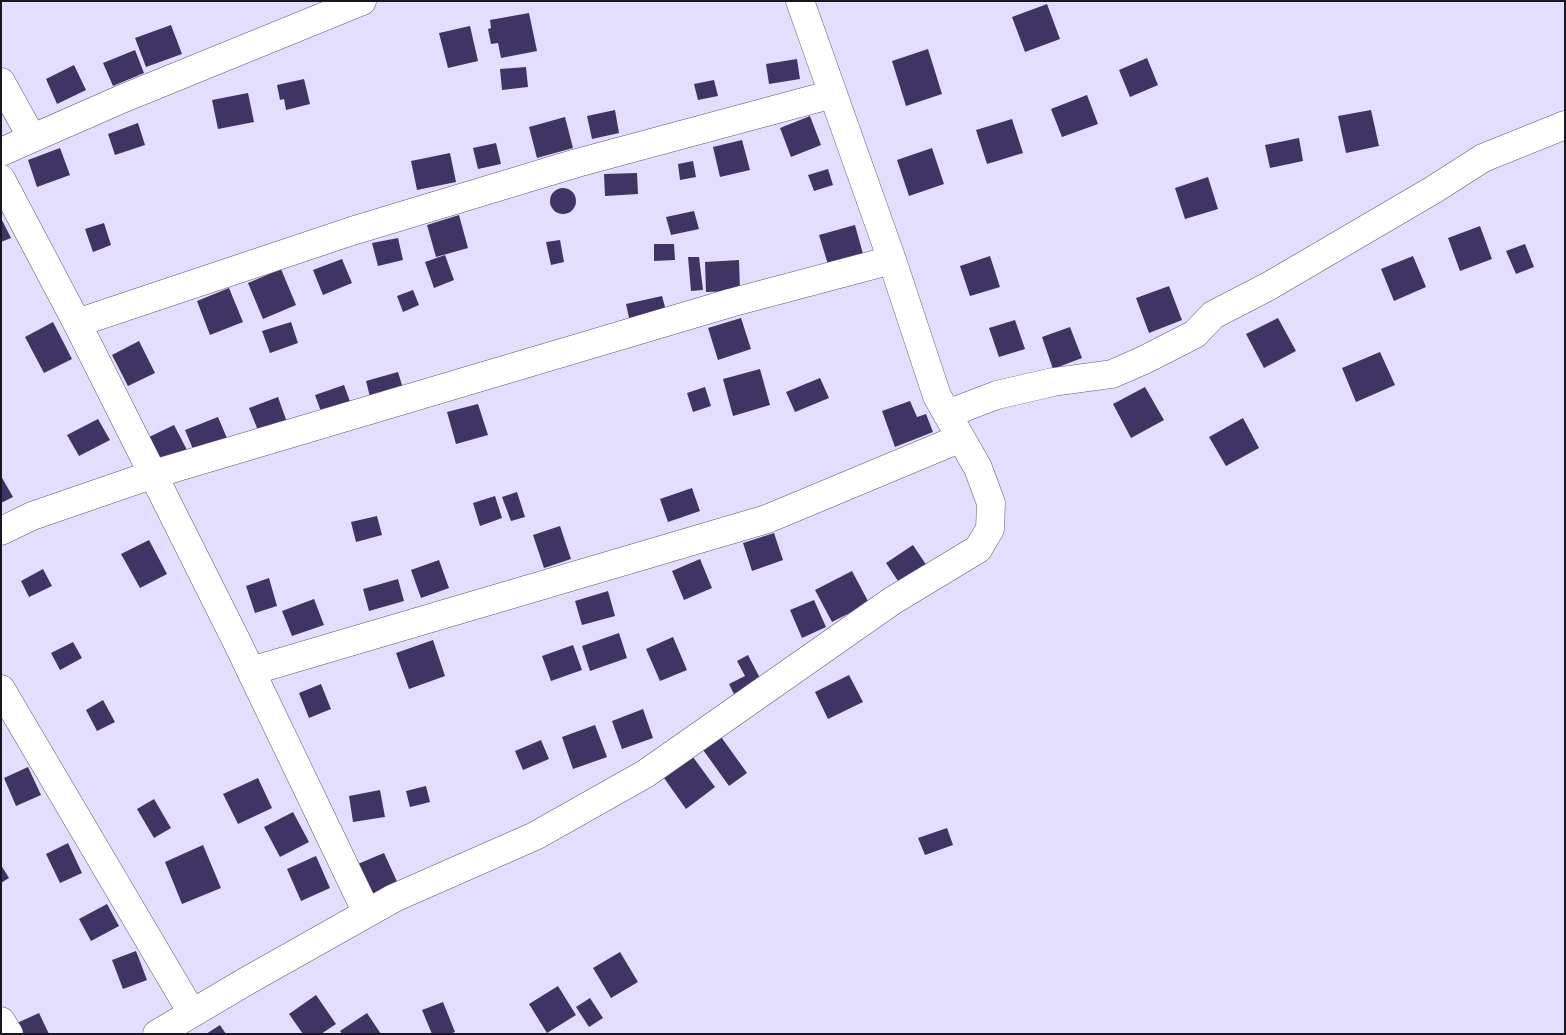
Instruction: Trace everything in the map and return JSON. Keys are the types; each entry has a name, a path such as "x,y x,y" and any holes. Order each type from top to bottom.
{"street":[{"path":"1,152 124,98 362,1"},
{"path":"157,1034 394,898 535,836 645,774 892,601 978,549 990,529 991,503 978,468 937,396 892,260 800,1"},
{"path":"1,82 32,138"},
{"path":"77,323 370,225 577,163 833,94"},
{"path":"947,414 998,395 1054,382 1112,374 1136,363 1196,334 1213,314 1269,286 1433,190 1483,158 1565,125"},
{"path":"1,179 154,474 251,671 366,913"},
{"path":"1,531 32,516 154,474 730,303 892,260"},
{"path":"251,671 767,519 961,438"},
{"path":"1,689 192,1013"},
{"path":"1,1021 9,1034"}],"building":[{"path":"1047,4 1060,39 1025,52 1012,17"},
{"path":"529,13 537,51 501,58 498,43 491,44 488,29 491,28 490,20"},
{"path":"171,25 182,54 146,67 135,38"},
{"path":"470,26 478,61 448,68 439,33"},
{"path":"928,49 942,94 906,106 892,61"},
{"path":"135,50 144,73 113,86 103,63"},
{"path":"1147,58 1158,85 1130,97 1119,70"},
{"path":"797,59 800,79 769,84 766,64"},
{"path":"74,65 86,90 57,104 46,79"},
{"path":"526,67 528,87 502,90 500,69"},
{"path":"304,79 310,104 286,110 284,99 280,100 277,85"},
{"path":"714,80 718,96 698,100 694,84"},
{"path":"248,93 254,122 218,129 212,100"},
{"path":"1087,95 1098,124 1062,137 1051,109"},
{"path":"615,110 619,133 592,139 587,116"},
{"path":"1371,110 1379,146 1346,153 1338,116"},
{"path":"810,116 821,145 791,157 780,128"},
{"path":"565,117 573,148 537,158 529,127"},
{"path":"1012,119 1023,153 987,164 976,130"},
{"path":"138,123 145,145 115,155 108,134"},
{"path":"1299,138 1303,161 1270,168 1265,145"},
{"path":"742,140 750,170 720,177 713,147"},
{"path":"496,143 501,164 478,169 473,148"},
{"path":"60,148 70,175 37,187 28,160"},
{"path":"932,148 944,184 909,196 897,160"},
{"path":"450,153 456,182 417,190 411,161"},
{"path":"693,161 696,177 680,180 678,164"},
{"path":"828,169 833,185 814,191 808,175"},
{"path":"637,173 638,194 605,196 604,174"},
{"path":"1208,177 1218,209 1185,219 1175,188"},
{"path":"563,188 572,192 576,201 572,210 563,214 554,210 550,201 554,192"},
{"path":"694,211 699,229 671,235 666,217"},
{"path":"459,215 468,248 436,257 427,225"},
{"path":"1,218 11,238 1,242"},
{"path":"104,223 111,245 93,252 85,229"},
{"path":"855,225 865,261 830,271 819,235"},
{"path":"1480,226 1492,259 1460,271 1448,238"},
{"path":"398,238 403,260 378,266 372,243"},
{"path":"560,240 564,262 551,265 546,242"},
{"path":"654,244 674,244 675,260 654,261"},
{"path":"1525,244 1534,267 1516,274 1506,251"},
{"path":"445,255 454,280 434,288 425,262"},
{"path":"990,256 1000,287 970,296 960,266"},
{"path":"1413,256 1426,287 1394,301 1381,269"},
{"path":"688,257 699,257 703,290 691,291"},
{"path":"342,259 352,283 323,295 313,270"},
{"path":"739,260 740,291 706,292 705,262"},
{"path":"281,269 296,305 263,319 248,283"},
{"path":"1169,286 1182,320 1149,333 1136,298"},
{"path":"229,288 243,322 210,335 197,301"},
{"path":"413,290 419,305 403,312 397,296"},
{"path":"662,296 668,318 631,327 626,304"},
{"path":"741,318 751,349 718,360 708,328"},
{"path":"1278,318 1296,351 1264,368 1246,334"},
{"path":"1015,320 1025,349 999,357 989,328"},
{"path":"53,322 72,359 44,373 25,337"},
{"path":"291,322 298,343 270,353 262,331"},
{"path":"1070,327 1082,358 1053,369 1042,337"},
{"path":"139,341 155,373 128,386 112,355"},
{"path":"1380,352 1395,385 1356,402 1342,368"},
{"path":"760,369 770,405 733,416 723,379"},
{"path":"398,372 405,395 372,405 366,381"},
{"path":"820,378 829,398 795,412 786,392"},
{"path":"344,385 352,407 323,417 315,395"},
{"path":"705,387 711,406 693,412 687,393"},
{"path":"1145,387 1164,420 1131,438 1113,404"},
{"path":"278,397 289,428 261,438 249,408"},
{"path":"910,401 917,417 926,414 933,432 895,447 882,411"},
{"path":"478,404 488,435 456,444 447,412"},
{"path":"218,417 229,443 196,456 185,430"},
{"path":"1243,418 1259,448 1226,466 1209,437"},
{"path":"98,419 110,440 79,456 67,435"},
{"path":"174,425 187,450 162,462 149,437"},
{"path":"1,476 13,497 1,503"},
{"path":"692,488 700,511 668,522 660,499"},
{"path":"517,492 525,517 511,521 502,497"},
{"path":"495,496 502,518 480,526 473,503"},
{"path":"377,516 382,535 356,542 351,522"},
{"path":"560,526 571,559 544,568 533,535"},
{"path":"774,533 783,560 752,571 743,543"},
{"path":"149,540 167,574 140,588 121,554"},
{"path":"913,545 929,569 902,587 886,563"},
{"path":"700,559 712,588 684,600 672,571"},
{"path":"439,560 449,588 421,598 411,570"},
{"path":"43,569 52,586 29,597 21,581"},
{"path":"852,571 869,603 832,622 815,590"},
{"path":"269,578 277,606 255,613 246,586"},
{"path":"398,579 404,601 369,611 363,589"},
{"path":"608,591 615,616 582,625 575,601"},
{"path":"314,599 324,625 292,636 282,611"},
{"path":"814,600 826,627 802,638 790,610"},
{"path":"619,633 627,658 590,671 582,646"},
{"path":"673,637 687,670 660,681 646,649"},
{"path":"433,640 445,676 409,689 396,653"},
{"path":"73,642 82,658 60,670 51,653"},
{"path":"573,645 582,670 551,681 542,656"},
{"path":"748,655 763,684 736,698 729,684 745,676 737,661"},
{"path":"849,675 863,702 828,719 815,692"},
{"path":"321,684 331,709 309,718 299,693"},
{"path":"103,700 115,722 97,731 86,710"},
{"path":"643,709 653,738 622,749 612,721"},
{"path":"595,725 607,757 573,769 562,737"},
{"path":"719,734 747,773 729,786 701,747"},
{"path":"541,740 549,759 523,770 515,751"},
{"path":"693,757 715,787 686,809 664,778"},
{"path":"28,767 41,795 16,806 4,778"},
{"path":"258,778 272,808 238,824 223,794"},
{"path":"426,786 430,802 410,807 406,791"},
{"path":"380,790 385,817 353,822 349,796"},
{"path":"154,799 171,828 154,838 137,809"},
{"path":"293,812 309,842 280,857 264,827"},
{"path":"947,828 953,845 925,855 918,838"},
{"path":"68,843 82,873 60,883 46,854"},
{"path":"203,845 221,888 182,904 165,862"},
{"path":"384,853 399,886 367,899 353,866"},
{"path":"316,856 330,888 301,901 287,869"},
{"path":"1,865 9,878 1,883"},
{"path":"107,904 119,926 91,941 79,919"},
{"path":"136,951 147,980 123,989 112,960"},
{"path":"620,952 638,982 611,998 593,968"},
{"path":"558,986 576,1015 547,1033 529,1004"},
{"path":"316,995 336,1024 321,1034 303,1034 289,1014"},
{"path":"590,998 603,1018 589,1027 576,1007"},
{"path":"443,1002 455,1032 450,1034 432,1034 422,1010"},
{"path":"39,1013 49,1034 22,1034 17,1023"},
{"path":"367,1013 381,1034 342,1034 340,1031"},
{"path":"220,1025 226,1034 206,1034"}]}
